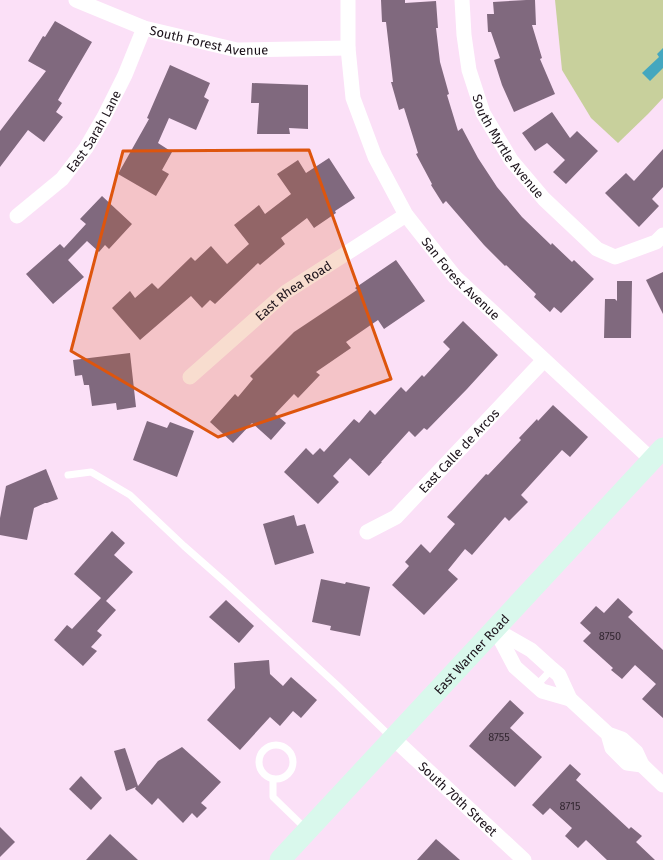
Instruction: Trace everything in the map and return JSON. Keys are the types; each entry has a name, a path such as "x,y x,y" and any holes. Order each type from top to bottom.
{"main road":[{"name":"East Warner Road","path":"280,860 657,454"}],"street":[{"name":"South Forest Avenue","path":"76,0 144,28 237,50 348,48"},
{"path":"348,0 348,48"},
{"name":"South Myrtle Avenue","path":"462,0 464,36 469,70 483,113 511,160 544,199 597,249 615,257 656,242 663,235"},
{"name":"East Sarah Lane","path":"17,216 62,180 86,148 104,117 125,74 144,28"},
{"name":"San Forest Avenue","path":"348,48 353,98 375,157 406,215 455,277 544,360 657,454"},
{"name":"East Rhea Road","path":"190,377 286,292 406,215"},
{"name":"East Calle de Arcos","path":"367,532 396,517 544,360"},
{"path":"494,629 531,650 559,675 570,700"},
{"path":"494,629 515,667 542,691 570,700 608,734 612,748 627,762 642,765 663,785"},
{"name":"South 70th Street","path":"393,738 524,860"}],"lane":[{"path":"68,475 91,472 130,495 184,546 226,582 393,738"},
{"path":"536,686 552,669"},
{"path":"274,745 280,745 287,748 291,753 293,766 290,772 283,778 273,779 267,777 262,772 259,767 258,759 266,748 274,745"},
{"path":"273,779 273,797 308,830"}],"highlighted area":[{"path":"309,150 391,379 218,437 71,351 123,151"}],"green space":[{"path":"555,0 663,0 663,98 618,143 591,118 562,70"}],"water":[{"path":"663,48 663,68 650,81 642,73 659,57 657,54"}],"building":[{"path":"381,0 405,0 405,3 436,1 438,28 436,28 440,62 449,94 447,95 458,131 462,128 478,158 497,187 522,217 551,245 552,243 572,262 574,260 594,279 561,313 554,307 550,312 534,297 536,294 484,245 446,201 443,204 431,185 432,184 416,154 418,153 404,108 399,110 391,82 393,82 386,22 382,22"},
{"path":"535,0 536,25 532,25 542,58 540,59 555,94 514,112 502,85 494,60 500,58 491,32 488,32 487,14 494,14 493,2"},
{"path":"55,21 92,42 58,100 62,103 56,112 63,117 44,142 28,130 0,167 0,131 46,71 28,61 43,36 45,37"},
{"path":"170,65 210,83 204,97 209,100 196,130 169,118 158,143 172,152 162,170 169,174 156,196 118,174 149,119 147,118"},
{"path":"252,83 308,85 308,129 289,128 290,134 257,134 259,103 251,103"},
{"path":"552,112 570,138 577,131 598,151 566,184 553,172 565,160 547,143 535,151 522,133"},
{"path":"663,149 663,187 652,199 659,206 639,227 605,193 626,173 634,181"},
{"path":"329,158 355,198 335,211 336,213 314,228 307,218 281,238 285,244 260,265 258,263 215,304 210,300 202,308 191,296 140,340 112,308 130,291 135,298 152,283 158,289 191,257 195,261 211,246 227,264 249,244 234,225 259,205 265,214 291,194 277,174 298,160 306,173"},
{"path":"102,196 132,224 109,249 105,245 99,252 87,241 68,260 84,277 53,304 26,274 60,244 64,248 86,224 80,219"},
{"path":"396,260 425,301 384,329 378,320 346,342 351,348 316,372 320,375 298,398 294,394 275,414 286,423 271,440 252,423 233,443 210,422 235,394 238,397 253,379 250,376 294,332 357,290 355,288"},
{"path":"663,272 663,314 646,280"},
{"path":"617,281 632,281 631,338 604,338 605,299 615,299 617,301"},
{"path":"463,321 498,355 427,430 424,428 415,437 409,431 369,476 350,458 333,476 339,482 318,504 284,472 306,448 313,455 320,448 324,452 354,419 359,423 370,410 375,415 401,387 406,392 422,375 424,377 450,349 443,342"},
{"path":"130,353 136,407 117,410 116,403 92,406 89,385 84,385 82,375 75,376 73,360"},
{"path":"553,405 588,437 570,457 562,450 521,495 528,502 509,521 505,517 472,555 465,549 448,570 458,579 424,615 392,585 409,566 405,562 421,544 430,553 455,524 447,517 486,474 488,475 521,440 519,438"},
{"path":"147,421 167,428 170,422 194,431 177,477 133,460"},
{"path":"46,469 58,499 34,508 27,540 0,535 0,518 6,486"},
{"path":"294,515 297,526 305,524 314,553 275,565 263,524"},
{"path":"112,531 125,543 114,555 133,572 106,601 116,610 97,631 102,635 91,647 97,651 83,666 54,640 67,625 72,629 101,598 74,574"},
{"path":"321,579 370,587 360,636 330,630 331,626 312,622"},
{"path":"618,598 633,612 628,617 663,650 663,718 642,699 656,684 635,665 622,679 611,670 613,668 583,641 591,633 580,623 596,606 604,613"},
{"path":"226,600 254,626 239,643 209,617"},
{"path":"269,660 270,674 283,686 291,677 317,700 301,718 293,711 280,726 270,717 240,750 207,720 235,688 234,663"},
{"path":"510,700 524,713 510,728 542,757 515,787 469,746"},
{"path":"182,747 221,782 201,803 207,808 197,818 192,813 183,823 158,798 152,805 135,789 136,787 126,791 114,751 125,748 138,786 158,761"},
{"path":"570,764 581,774 576,780 629,829 631,827 642,836 636,842 655,860 607,860 586,840 578,848 565,836 572,828 550,808 543,815 532,805"},
{"path":"81,776 102,798 91,810 69,789"},
{"path":"0,827 15,842 0,857"},
{"path":"110,834 138,860 86,860"},
{"path":"436,839 460,860 417,860"}]}
